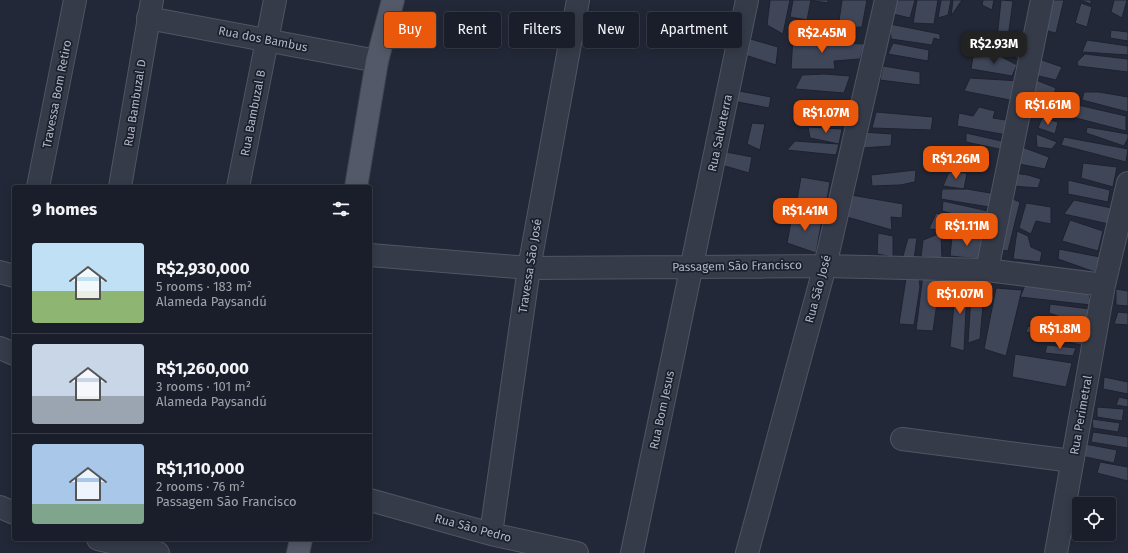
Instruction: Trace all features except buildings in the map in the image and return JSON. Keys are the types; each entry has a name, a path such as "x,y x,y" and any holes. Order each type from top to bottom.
{"main road":[{"path":"356,185 377,61 393,0"},
{"path":"298,553 301,541"}],"street":[{"name":"Travessa Bom Retiro","path":"38,185 75,0"},
{"name":"Rua Bambuzal B","path":"238,185 275,0"},
{"name":"Travessa São José","path":"491,534 529,268 578,0"},
{"name":"Rua Salvaterra","path":"692,267 747,0"},
{"name":"Rua São José","path":"746,553 825,266 886,0"},
{"path":"987,270 1042,0"},
{"name":"Rua dos Bambus","path":"150,9 268,40 377,61"},
{"name":"Rua Bambuzal D","path":"120,185 150,9"},
{"name":"Rua Perimetral","path":"1056,553 1104,285 1128,183"},
{"name":"Passagem São Francisco","path":"372,255 529,268 825,266 987,270 1104,285"},
{"name":"Rua Bom Jesus","path":"632,553 692,267"},
{"path":"0,272 12,275"},
{"path":"0,348 12,353"},
{"path":"902,439 1072,461"},
{"name":"Rua São Pedro","path":"372,501 491,534 577,553"},
{"path":"0,507 12,512"},
{"path":"107,541 158,553"}]}
